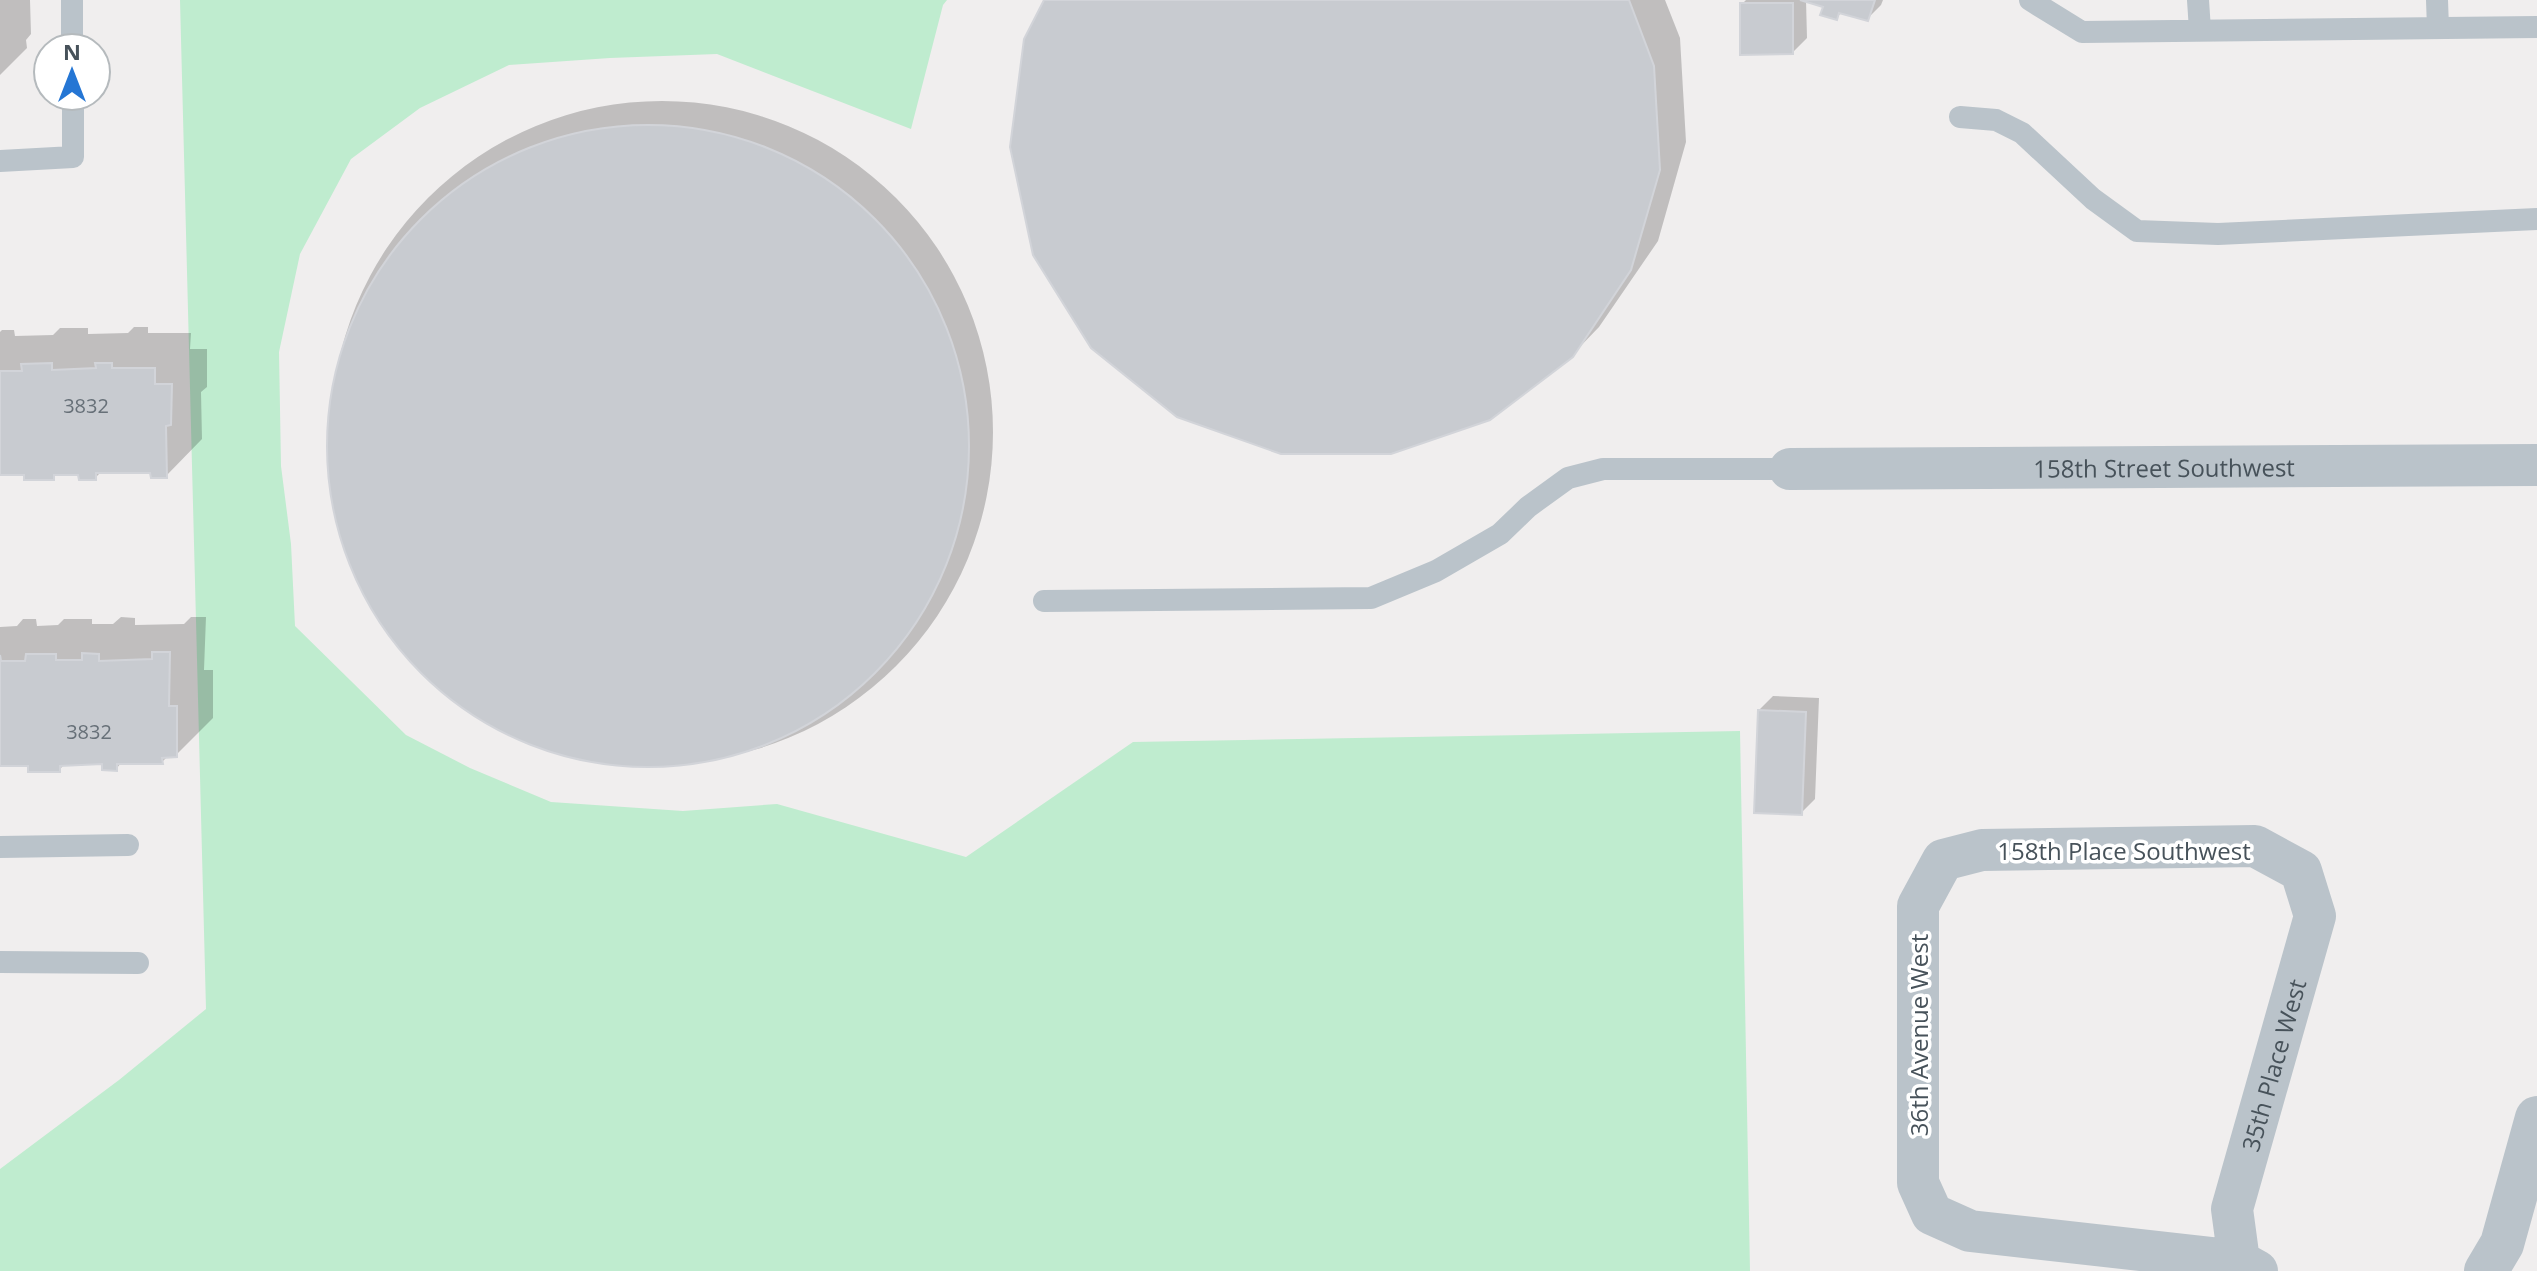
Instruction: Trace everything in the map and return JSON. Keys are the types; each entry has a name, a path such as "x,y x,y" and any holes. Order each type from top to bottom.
{"street":[{"name":"158th Street Southwest","path":"1790,469 2537,465"},
{"name":"158th Place Southwest","path":"1943,860 1982,850 2255,846 2301,871"},
{"name":"36th Avenue West","path":"1943,860 1918,906 1918,1183 1932,1214 1970,1231 2248,1266"},
{"name":"35th Place West","path":"2248,1266 2232,1209 2315,916 2301,871"},
{"path":"2486,1271 2502,1244 2537,1118"}],"lane":[{"path":"72,0 72,32"},
{"path":"2030,0 2082,32 2537,27"},
{"path":"2198,0 2200,30"},
{"path":"2437,0 2438,28"},
{"path":"0,161 73,157 73,112"},
{"path":"1960,117 1996,120 2022,133 2093,199 2137,231 2218,234 2537,219"},
{"path":"1044,601 1371,598 1436,571 1500,534 1551,488 1568,478 1603,469 1790,469"},
{"path":"0,847 128,845"},
{"path":"0,962 138,963"}],"green space":[{"path":"180,0 947,0 943,5 911,129 717,54 610,58 509,65 420,108 351,159 300,254 279,352 281,466 291,544 295,626 406,735 470,768 551,802 683,811 777,804 966,857 1133,742 1740,731 1750,1271 0,1271 0,1169 119,1080 206,1009"}],"building":[{"path":"1044,0 1629,0 1654,66 1660,170 1631,270 1573,357 1490,420 1391,454 1281,454 1177,417 1091,348 1033,255 1010,147 1024,39"},
{"path":"1800,0 1875,0 1868,21 1839,13 1837,20 1820,15 1823,7"},
{"path":"1740,3 1793,3 1793,54 1740,55"},
{"path":"648,125 711,132 771,150 826,180 875,219 914,268 944,323 962,383 969,446 962,509 944,569 914,624 875,673 826,712 771,742 711,760 648,767 585,760 525,742 470,712 421,673 382,624 352,569 334,509 327,446 334,383 352,323 382,268 421,219 470,180 525,150 585,132"},
{"path":"52,363 52,370 96,368 95,363 112,363 112,368 155,368 155,384 172,384 171,425 166,426 167,478 151,478 150,473 96,473 96,480 79,480 78,475 54,475 54,480 24,480 24,475 0,475 0,371 22,371 21,364"},
{"path":"152,652 170,652 169,706 177,706 177,757 162,758 163,764 117,764 117,771 102,770 102,764 60,766 60,772 28,772 28,766 0,766 0,655 1,661 25,661 26,654 56,654 56,660 82,660 82,653 99,654 99,661 152,659"},
{"path":"1758,710 1806,712 1802,815 1754,813"}]}
